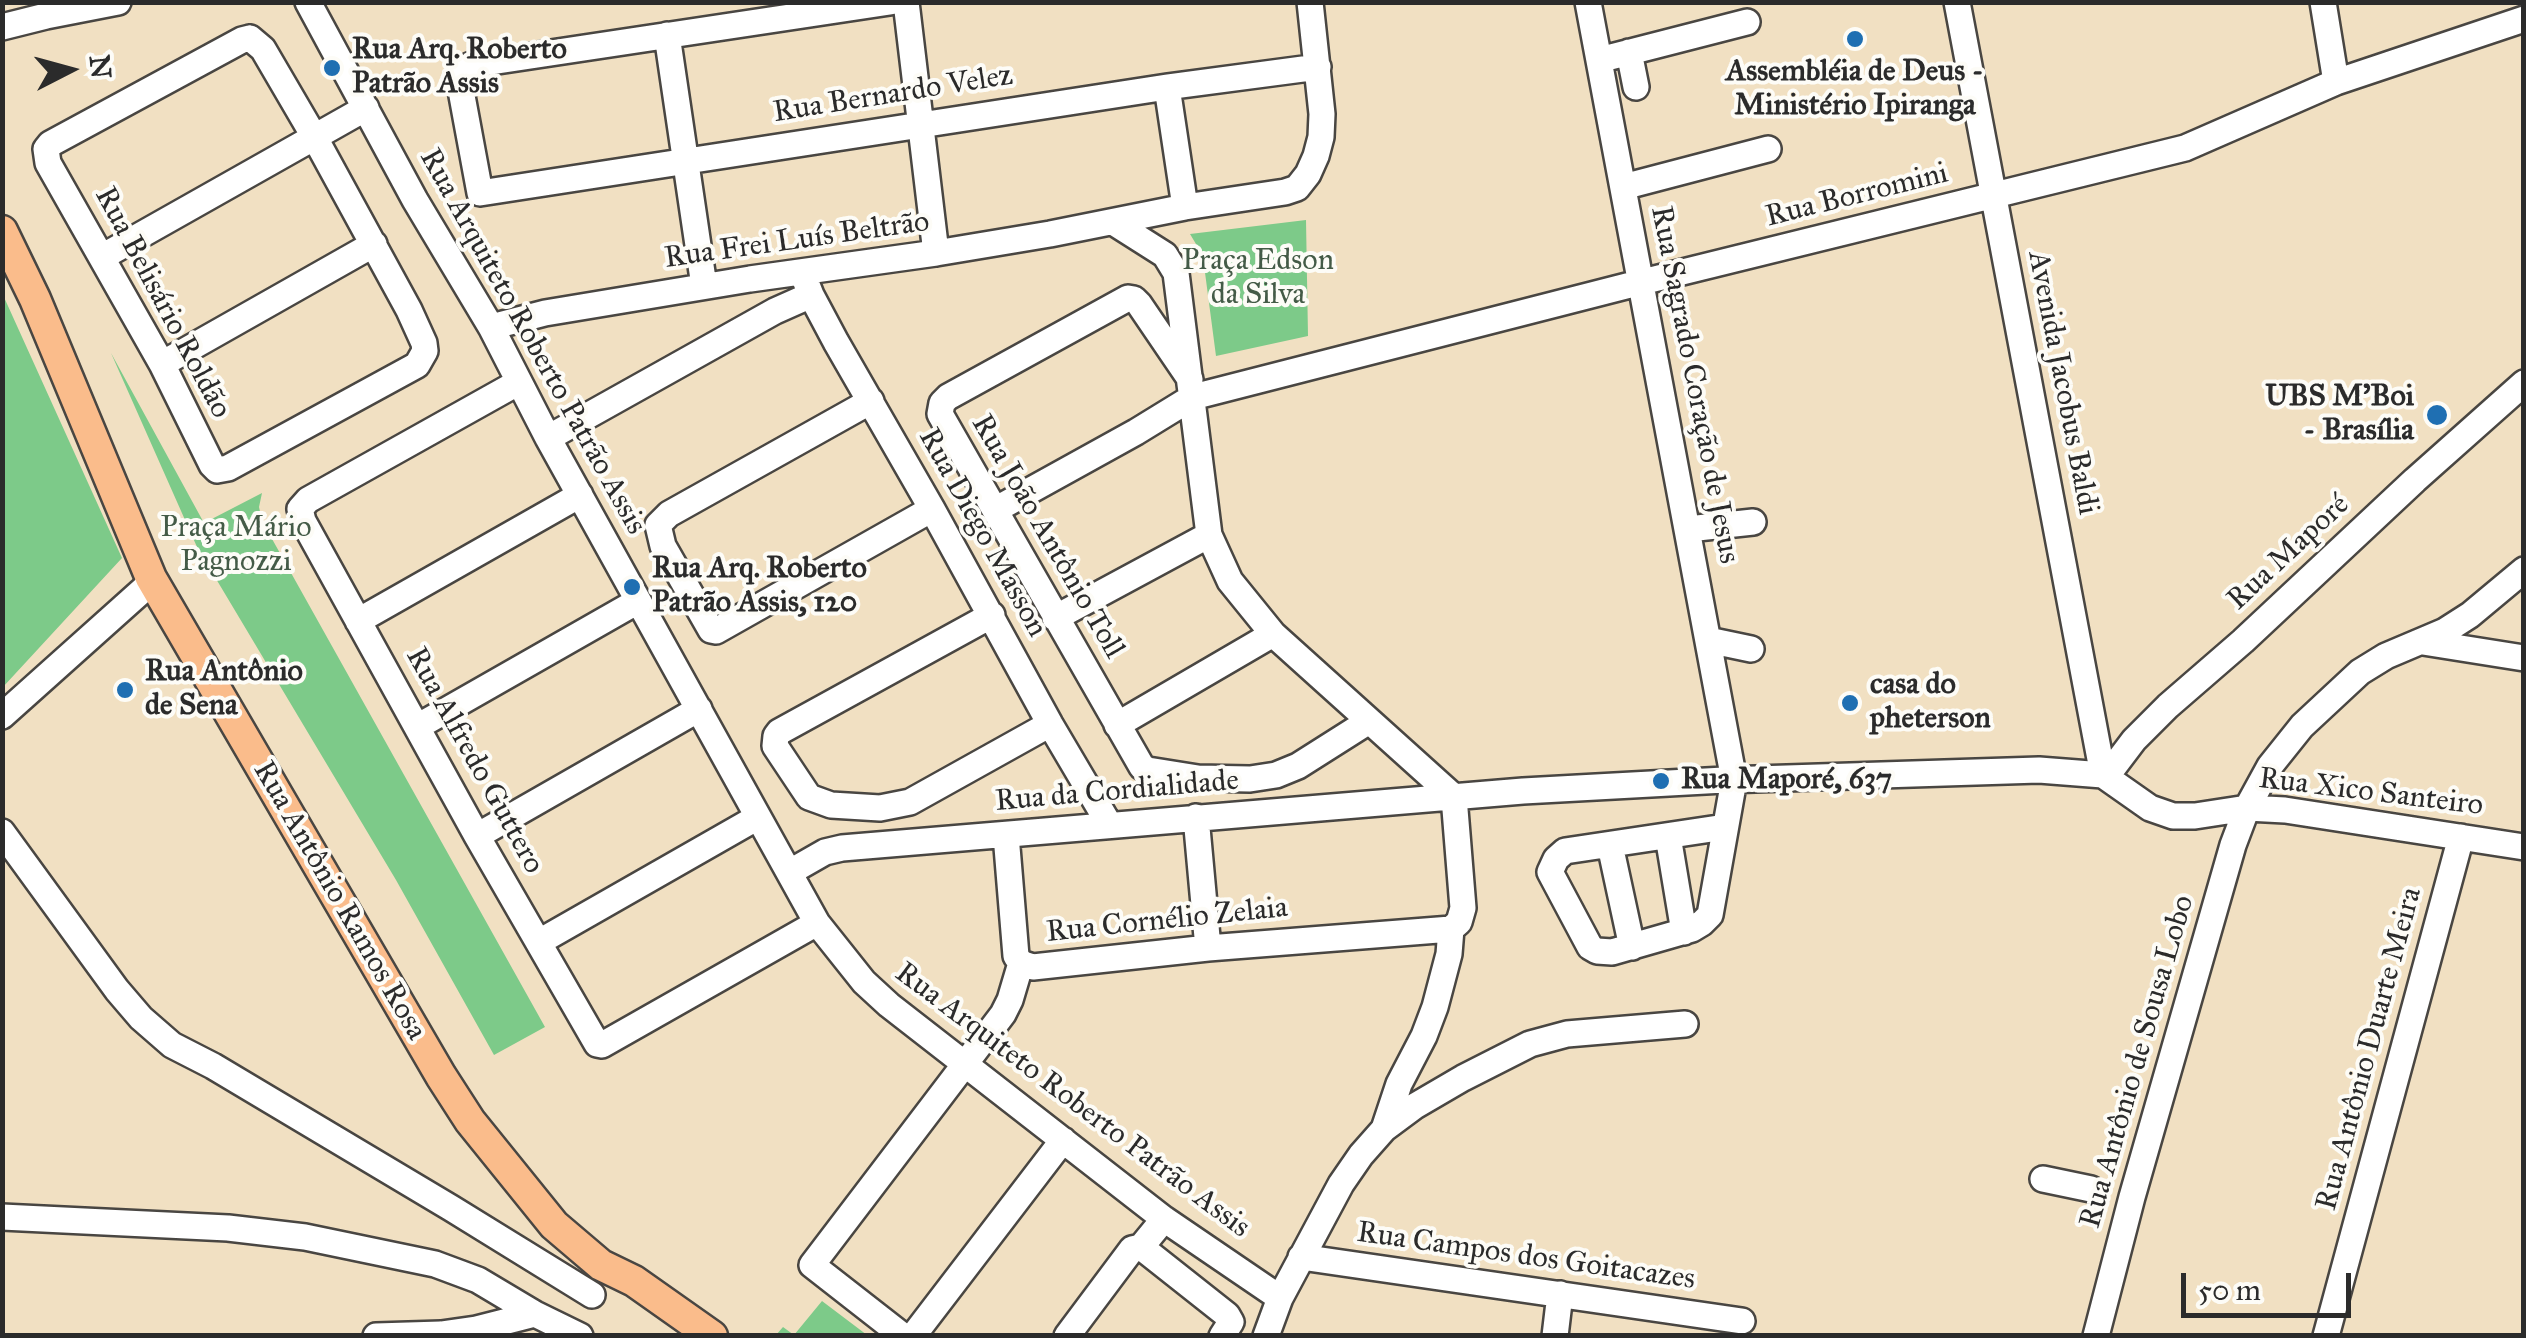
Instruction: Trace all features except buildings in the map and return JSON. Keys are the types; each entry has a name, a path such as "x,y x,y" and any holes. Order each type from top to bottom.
{"main road":[{"name":"Rua Antônio Ramos Rosa","path":"2,232 35,299 151,578 470,1120 554,1226 601,1265 634,1281 712,1336"},
{"name":"Rua Antônio Ramos Rosa","path":"601,1265 616,1288 680,1336"}],"street":[{"path":"2,27 118,2"},
{"name":"Rua Arquiteto Roberto Patrão Assis","path":"308,2 415,200 491,326 548,438 817,924 888,1005 1164,1220 1280,1298"},
{"path":"704,286 667,35 890,2"},
{"path":"906,2 936,253"},
{"path":"1310,2 1318,67"},
{"name":"Rua Sagrado Coração de Jesus","path":"1588,2 1734,780"},
{"name":"Avenida Jacobus Baldi","path":"1957,2 2104,776"},
{"path":"2323,2 2336,82"},
{"name":"Rua Borromini","path":"994,510 1136,432 1192,388 2185,148 2336,82 2524,18"},
{"path":"1599,60 1747,22"},
{"name":"Rua Bernardo Velez","path":"667,35 492,61 464,69 460,85 480,193 1167,86 1318,67"},
{"name":"Rua Belisário Roldão","path":"315,138 262,49 250,38 46,149 48,162 217,470 228,468 422,358 424,343 374,244"},
{"path":"1629,52 1636,87"},
{"name":"Rua Frei Luís Beltrão","path":"491,326 544,312 704,286 807,284 936,253 1285,192 1302,183 1316,156 1322,114 1318,67"},
{"path":"1167,86 1185,207"},
{"path":"102,257 366,108"},
{"path":"162,364 374,244 315,138"},
{"path":"1623,187 1768,150"},
{"path":"1113,222 1166,256 1176,273 1209,536 1230,581 1273,634 1454,797 1463,908 1459,922 1450,929 1435,1006 1393,1099 1384,1129"},
{"path":"548,438 717,344 807,284"},
{"name":"Rua Diego Masson","path":"807,284 1109,824"},
{"name":"Rua João Antônio Toll","path":"1192,388 1139,304 1128,298 948,397 940,408 941,419 1138,762 1148,770 1198,778 1276,776 1368,720"},
{"name":"Rua Alfredo Guttero","path":"520,382 302,505 303,521 596,1042 600,1045 817,924"},
{"name":"Rua Maporé","path":"2104,776 2168,706 2524,384"},
{"path":"871,401 669,514 658,525 663,546 711,630 716,631 932,509"},
{"path":"358,620 580,495"},
{"path":"1688,529 1754,522"},
{"path":"1055,618 1209,536"},
{"name":"Rua Antônio de Sousa Lobo","path":"2096,1336 2212,916 2234,844 2270,766 2302,726 2360,672 2470,615 2524,570"},
{"path":"2,716 145,588 151,578"},
{"path":"417,728 638,601"},
{"path":"992,615 779,732 776,746 808,797 831,806 880,808 910,802 1050,724"},
{"path":"1117,725 1273,634"},
{"path":"1708,640 1751,648"},
{"path":"2422,642 2524,658"},
{"path":"477,836 699,709"},
{"path":"1454,797 1734,780 2039,770 2104,776"},
{"name":"Rua Xico Santeiro","path":"2104,776 2150,808 2174,816 2248,808 2284,810 2524,846"},
{"path":"1726,826 1565,851 1550,872 1590,947 1604,953 1632,947 1684,932 1702,924 1710,915 1726,826 1734,780"},
{"name":"Rua da Cordialidade","path":"790,872 825,852 842,848 1454,797"},
{"path":"539,942 758,817"},
{"path":"1196,818 1208,948"},
{"path":"2,832 117,990 172,1045 592,1295"},
{"name":"Rua Cornélio Zelaia","path":"1006,834 1016,956 1021,963 1033,966 1450,929"},
{"path":"1668,836 1684,932"},
{"name":"Rua Antônio Duarte Meira","path":"2326,1336 2461,837"},
{"path":"1610,844 1632,947"},
{"path":"903,1336 812,1265 1003,1014 1021,963"},
{"path":"1266,1336 1280,1298 1340,1184 1384,1129 1463,1078 1530,1044 1567,1034 1685,1024"},
{"path":"913,1336 1064,1140"},
{"path":"2042,1179 2091,1189"},
{"path":"2,1217 228,1228 306,1237 435,1264 478,1280 580,1336"},
{"path":"1067,1336 1132,1249 1141,1247 1164,1220"},
{"path":"1141,1247 1226,1315 1231,1322 1222,1336"},
{"name":"Rua Campos dos Goitacazes","path":"1301,1257 1560,1294 1704,1326 1742,1322"},
{"path":"1555,1336 1560,1294"},
{"path":"376,1336 441,1334 535,1314"}],"green space":[{"name":"Praça Edson da Silva","path":"1306,220 1308,336 1216,356 1204,265 1190,234"},
{"path":"3,295 122,558 2,687"},
{"name":"Praça Mário Pagnozzi","path":"111,353 204,523 262,493 262,521 545,1027 494,1055 396,880 197,547"},
{"path":"822,1301 867,1335 794,1335"},
{"path":"783,1327 794,1335 776,1335"}],"place":[{"name":"Assembléia de Deus - Ministério Ipiranga","path":"1855,39"},
{"name":"Rua Arq. Roberto Patrão Assis","path":"332,68"},
{"name":"UBS M'Boi - Brasília","path":"2437,415"},
{"name":"Rua Arq. Roberto Patrão Assis, 120","path":"632,587"},
{"name":"Rua Antônio de Sena","path":"125,690"},
{"name":"casa do pheterson","path":"1850,703"},
{"name":"Rua Maporé, 637","path":"1661,781"}]}
